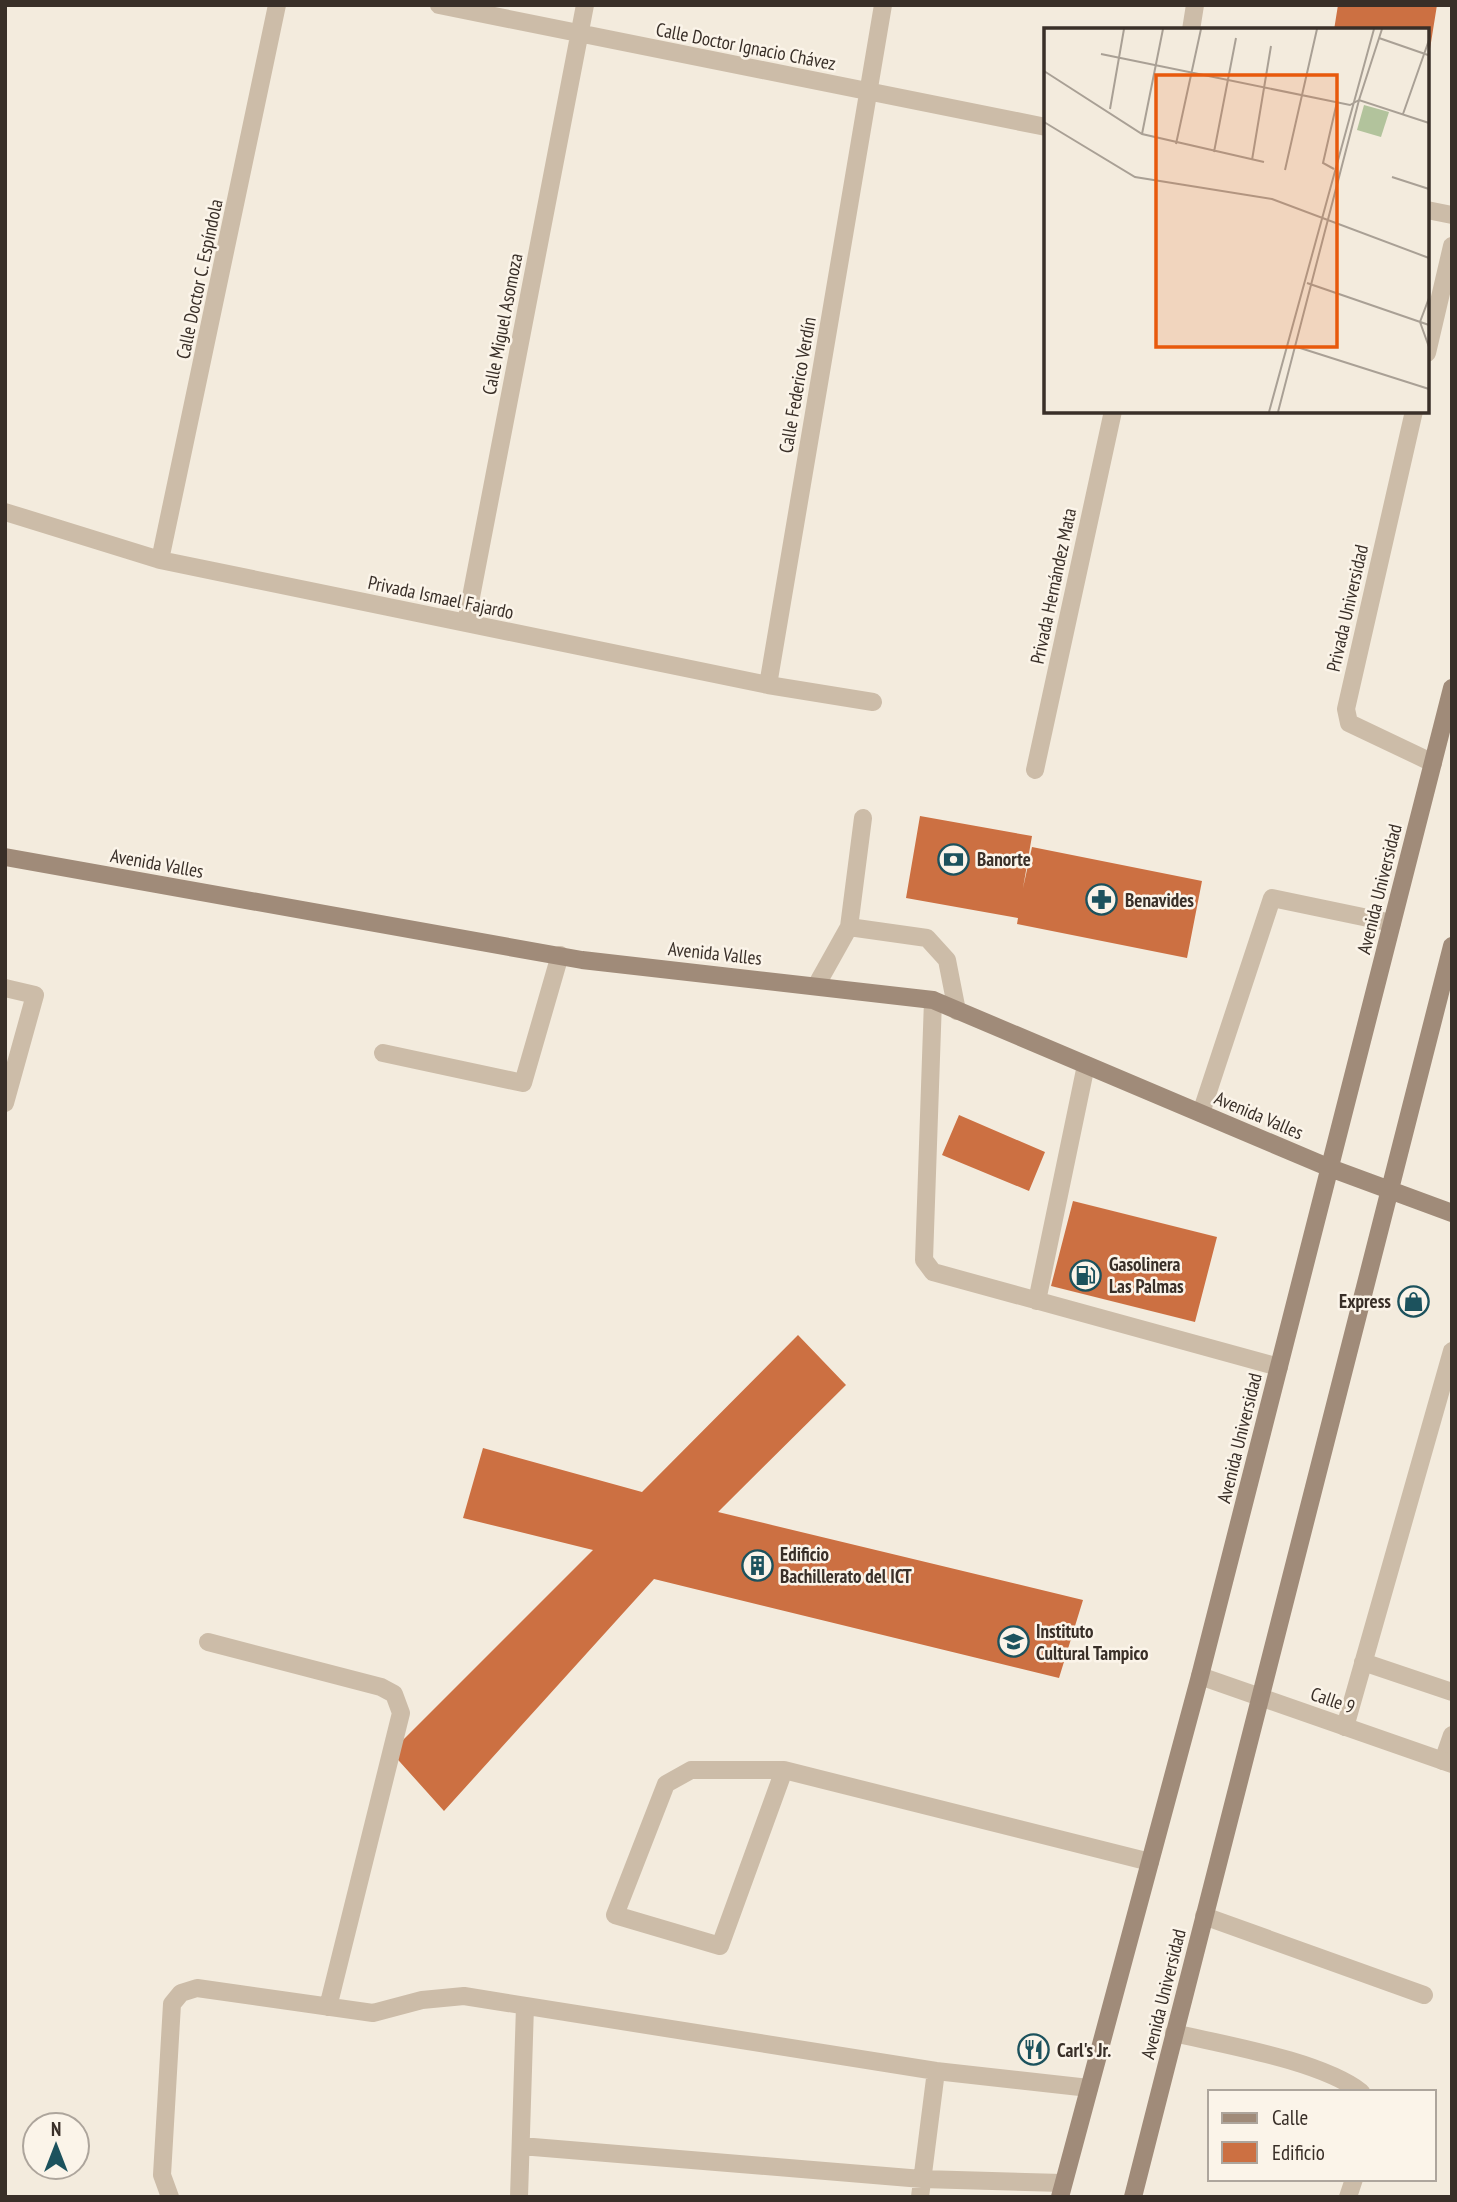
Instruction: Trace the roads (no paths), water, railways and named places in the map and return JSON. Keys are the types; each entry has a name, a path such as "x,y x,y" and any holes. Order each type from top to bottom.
{"main road":[{"name":"Avenida Universidad","path":"1062,2190 1200,1676 1452,688"},
{"name":"Avenida Valles","path":"5,857 560,956 933,1000 1329,1168 1452,1213"},
{"name":"Avenida Universidad","path":"1133,2197 1452,946"}],"street":[{"name":"Calle Doctor C. Espíndola","path":"160,560 277,5"},
{"name":"Calle Doctor Ignacio Chávez","path":"439,5 1044,127"},
{"name":"Calle Miguel Asomoza","path":"466,623 585,5"},
{"name":"Calle Federico Verdín","path":"768,685 883,5"},
{"path":"1191,28 1195,5"},
{"path":"1429,210 1452,215"},
{"path":"1429,344 1452,246"},
{"name":"Privada Hernández Mata","path":"1035,770 1113,413"},
{"name":"Privada Universidad","path":"1414,413 1346,709 1349,723 1433,762"},
{"name":"Privada Ismael Fajardo","path":"5,512 160,560 768,685 873,702"},
{"path":"816,986 849,926 863,818"},
{"path":"1201,1113 1272,898 1392,923"},
{"path":"849,926 927,938 947,960 957,1011"},
{"path":"383,1053 523,1083 560,956"},
{"path":"5,988 35,995 5,1103"},
{"path":"933,1000 924,1260 933,1272 1279,1367"},
{"path":"1037,1301 1086,1065"},
{"path":"1345,1727 1452,1350"},
{"path":"208,1642 381,1687 394,1694 401,1713 328,2007"},
{"path":"1363,1662 1452,1692"},
{"name":"Calle 9","path":"1200,1676 1447,1763"},
{"path":"1447,1763 1452,1735"},
{"path":"784,1770 720,1946 615,1915 666,1784 691,1770 784,1770 1150,1862"},
{"path":"1205,1916 1424,1995"},
{"path":"170,2197 162,2175 172,2004 181,1993 197,1989 373,2012 422,2000 464,1996 936,2071 1089,2088"},
{"path":"519,2197 525,2006"},
{"path":"1174,2033 1292,2062 1348,2082 1358,2090"},
{"path":"921,2188 936,2071"},
{"path":"521,2146 921,2188 1062,2190"}],"place":[{"name":"Banorte","path":"954,859"},
{"name":"Benavides","path":"1102,900"},
{"name":"Gasolinera Las Palmas","path":"1086,1275"},
{"name":"Express","path":"1414,1301"},
{"name":"Edificio Bachillerato del ICT","path":"757,1565"},
{"name":"Instituto Cultural Tampico","path":"1013,1642"},
{"name":"Carl's Jr.","path":"1034,2050"}]}
